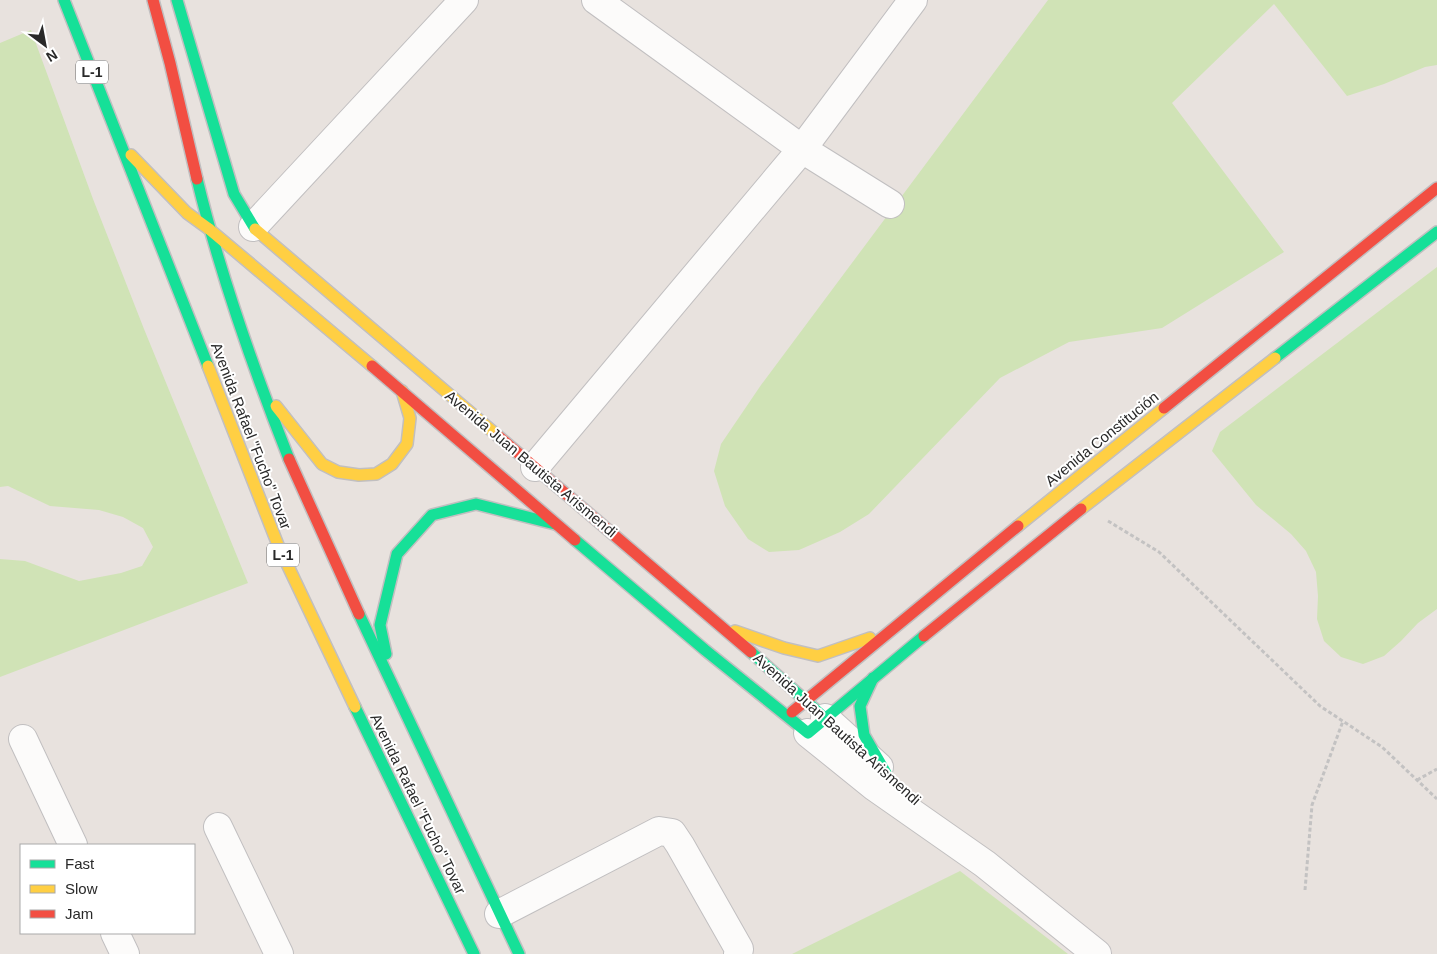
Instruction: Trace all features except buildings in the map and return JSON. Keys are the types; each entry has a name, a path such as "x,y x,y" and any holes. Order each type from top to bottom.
{"street":[{"name":"Avenida Rafael \"Fucho\" Tovar","path":"64,0 278,545 474,954"},
{"name":"Avenida Rafael \"Fucho\" Tovar","path":"153,0 170,63 209,229 261,388 293,470 392,687 519,954"},
{"name":"Avenida Juan Bautista Arismendi","path":"177,0 234,194 253,227 721,626 805,701 817,726 874,787 985,864 1097,954"},
{"path":"253,227 464,0"},
{"path":"535,467 802,149 913,0"},
{"path":"610,4 802,149 890,204"},
{"name":"Avenida Juan Bautista Arismendi","path":"120,143 187,213 209,229 402,391 555,524 705,650 787,716 817,726 886,772 985,864"},
{"name":"Avenida Constitución","path":"787,716 890,630 1437,188"},
{"path":"817,726 873,677 1084,506 1437,232"},
{"path":"261,388 322,464 338,472 359,476 376,474 392,464 407,444 410,418 402,391"},
{"path":"392,687 380,625 397,554 432,515 476,504 555,524"},
{"path":"721,626 784,648 818,656 890,630"},
{"path":"873,677 860,706 864,735 886,772"},
{"path":"23,740 73,844"},
{"path":"218,827 279,954"},
{"path":"500,914 659,831 672,833 739,949 738,954"},
{"path":"115,934 125,954"}],"path":[{"path":"1084,506 1159,552 1320,706 1382,747 1437,799"},
{"path":"1305,890 1312,805 1343,722"},
{"path":"1417,780 1437,770"}],"green space":[{"path":"1048,0 1437,0 1437,65 1425,67 1384,84 1347,96 1274,4 1172,103 1284,252 1162,328 1069,342 1000,378 869,514 840,532 799,550 769,552 748,539 725,506 714,471 721,444 761,385"},
{"path":"31,30 93,199 144,329 248,583 0,677 0,559 25,561 79,581 121,573 142,566 153,547 143,528 123,517 99,510 50,506 8,486 0,487 0,43"},
{"path":"1437,267 1437,609 1418,623 1384,656 1363,664 1341,657 1324,641 1317,619 1316,572 1306,551 1291,534 1256,505 1212,451 1220,432"},
{"path":"960,871 1068,954 792,954"}],"traffic: fast":[{"path":"64,0 208,366"},
{"path":"177,0 234,194 255,229"},
{"path":"197,179 216,250 238,320 289,459"},
{"path":"1275,358 1437,232"},
{"path":"386,654 380,625 397,554 432,515 476,504 555,524"},
{"path":"575,540 705,650 808,733 924,636"},
{"path":"359,614 519,954"},
{"path":"751,652 825,718"},
{"path":"873,678 860,706 864,735 886,773"},
{"path":"355,707 474,954"}],"traffic: slow":[{"path":"131,155 187,213 209,229"},
{"path":"209,229 372,366"},
{"path":"255,229 498,436"},
{"path":"1081,509 1275,358"},
{"path":"208,366 278,545 355,707"},
{"path":"276,406 322,464 338,472 359,475 376,474 392,464 407,444 410,418 402,391"},
{"path":"1018,526 1164,408"},
{"path":"735,631 784,648 818,656 870,638"}],"traffic: jam":[{"path":"153,0 197,179"},
{"path":"1164,408 1437,188"},
{"path":"372,366 575,540"},
{"path":"498,436 751,652"},
{"path":"289,459 359,614"},
{"path":"924,636 1081,509"},
{"path":"792,712 1018,526"}]}
